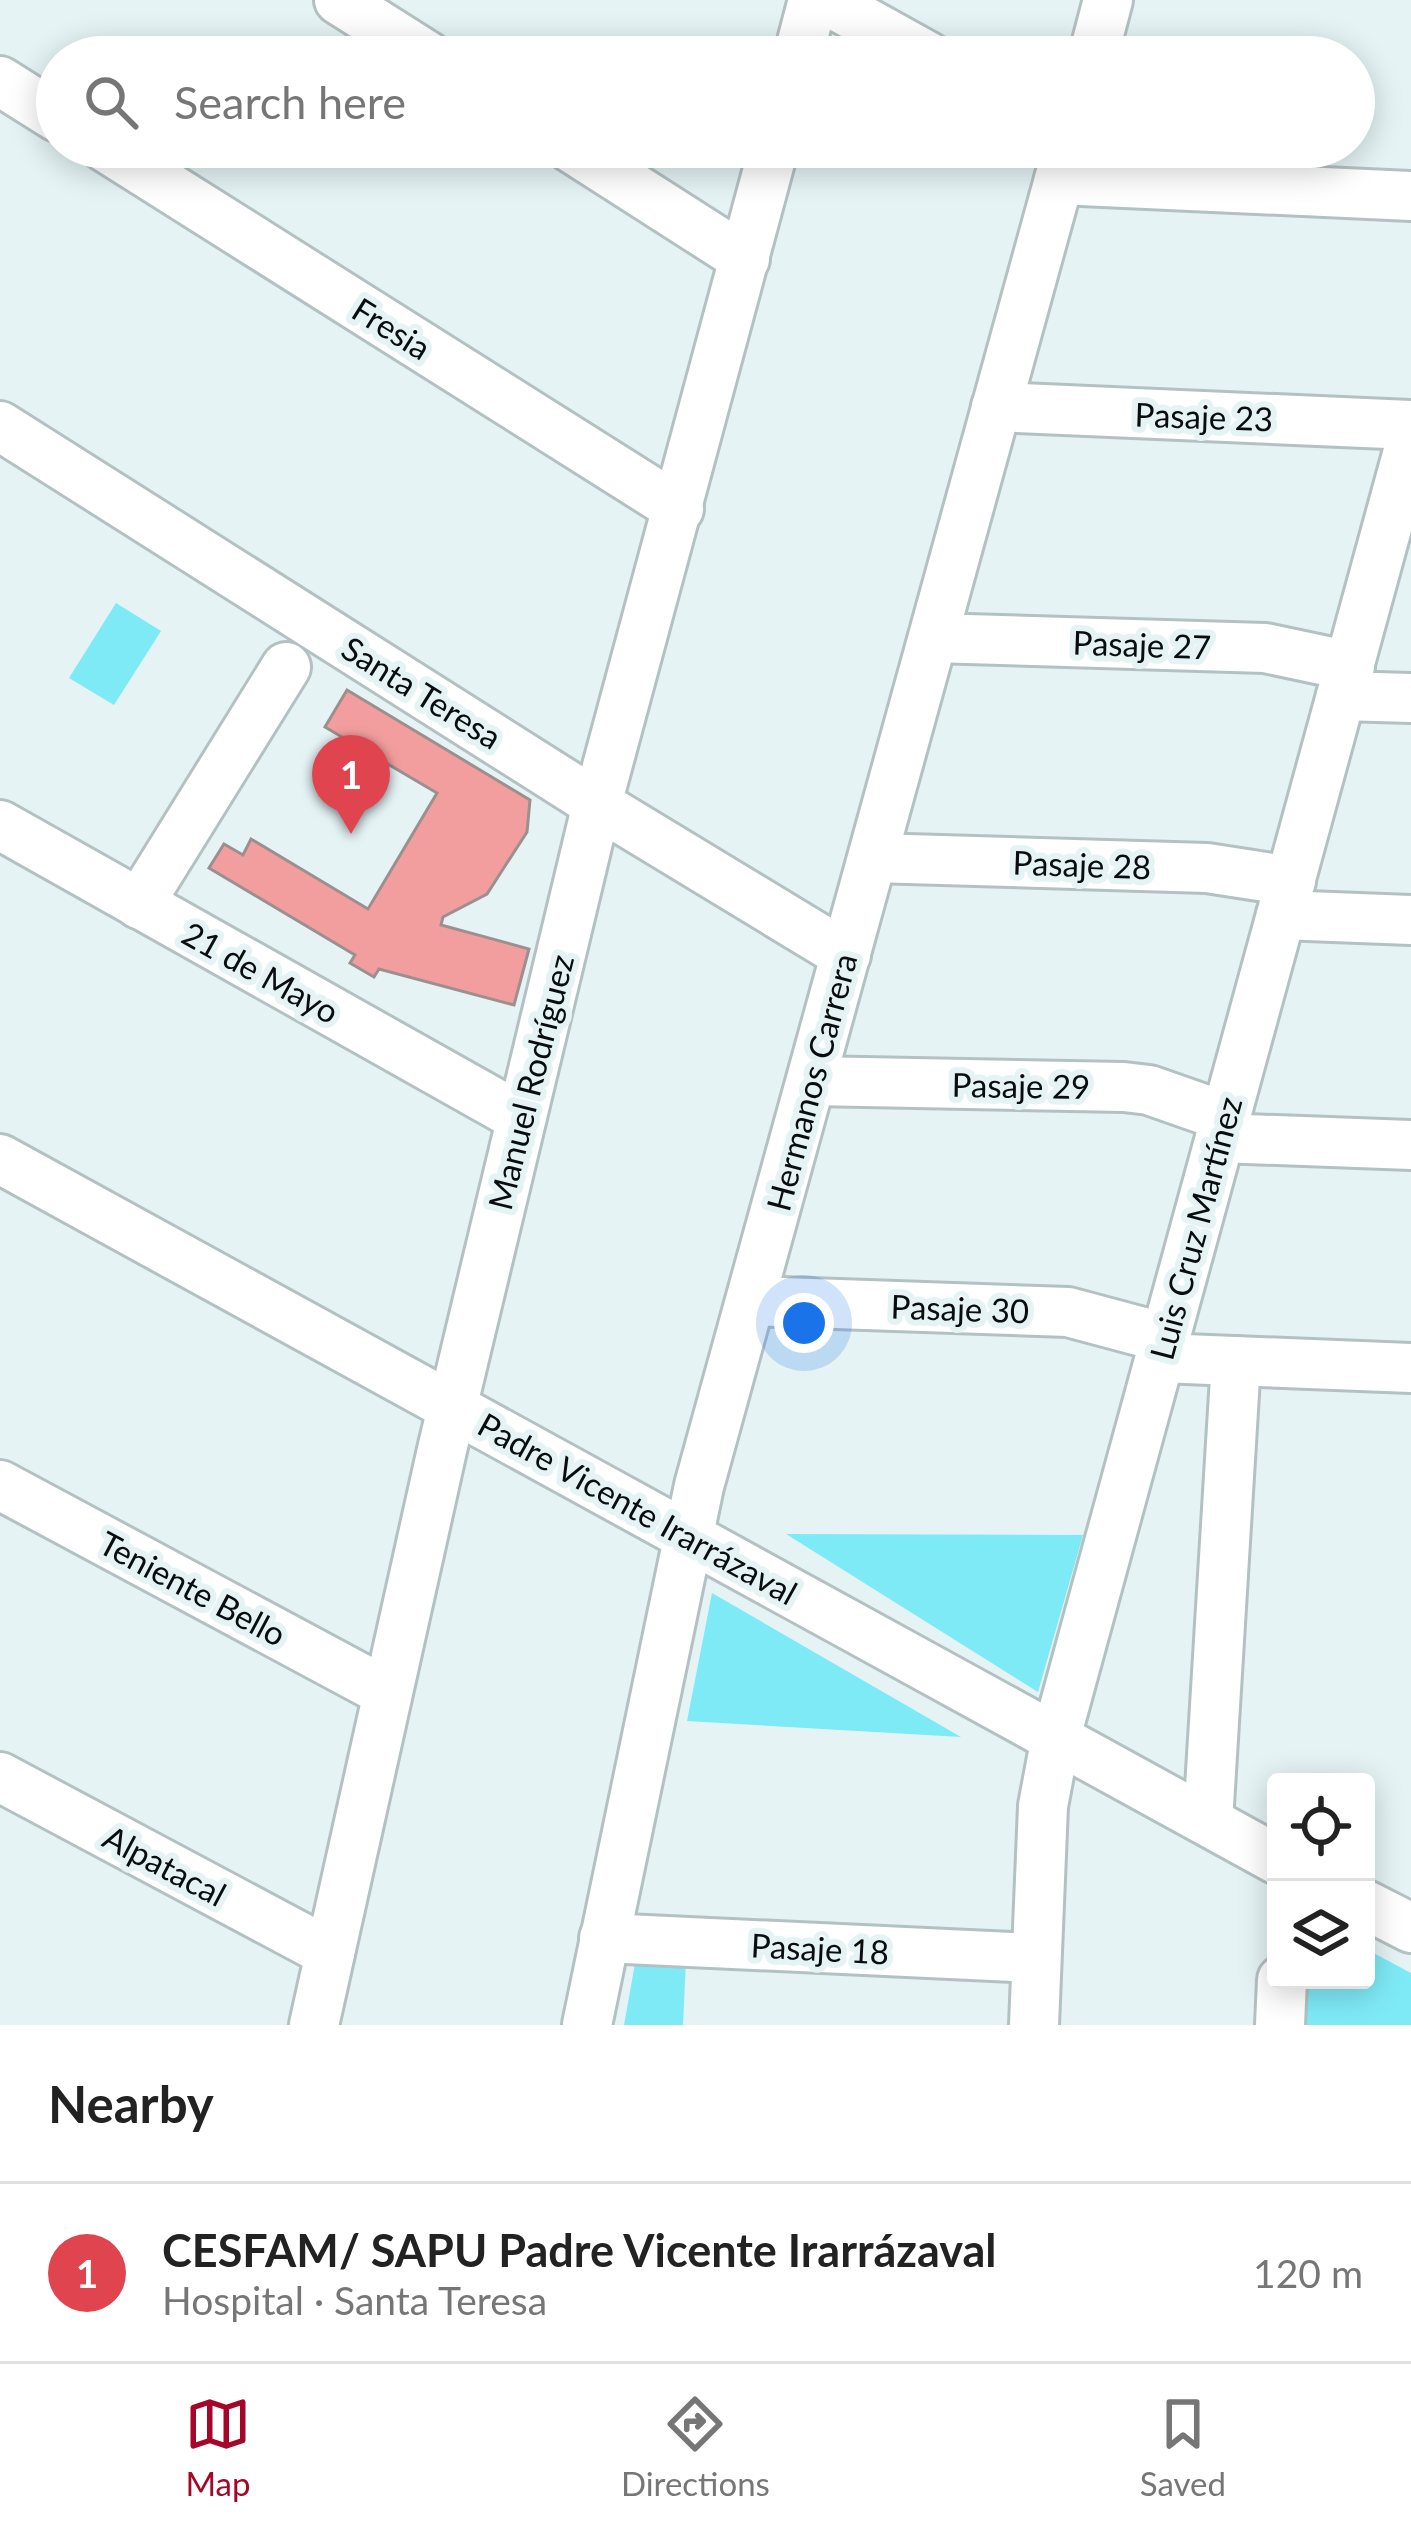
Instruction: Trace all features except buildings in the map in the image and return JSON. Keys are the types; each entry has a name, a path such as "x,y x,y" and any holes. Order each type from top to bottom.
{"street":[{"path":"339,0 396,36"},
{"path":"804,36 813,0"},
{"path":"826,0 891,36"},
{"path":"1099,36 1108,0"},
{"path":"0,81 36,104"},
{"name":"Fresia","path":"138,168 679,508"},
{"path":"603,168 745,259"},
{"name":"Manuel Rodríguez","path":"314,2025 386,1692 597,804 769,168"},
{"name":"Hermanos Carrera","path":"587,2025 687,1534 1062,168"},
{"path":"1116,168 1411,196"},
{"name":"Pasaje 23","path":"996,407 1411,425"},
{"name":"Santa Teresa","path":"0,426 846,956"},
{"name":"Luis Cruz Martínez","path":"1034,2025 1043,1806 1056,1737 1411,442"},
{"name":"Pasaje 27","path":"933,638 1265,648 1345,681 1411,698"},
{"path":"139,904 286,667"},
{"name":"21 de Mayo","path":"0,825 521,1118"},
{"name":"Pasaje 28","path":"873,857 1207,868 1286,898 1411,920"},
{"name":"Pasaje 29","path":"812,1082 1124,1087 1149,1090 1223,1127 1411,1145"},
{"name":"Padre Vicente Irarrázaval","path":"0,1159 1267,1854"},
{"name":"Pasaje 30","path":"751,1301 1068,1312 1104,1319 1162,1348 1236,1361 1411,1368"},
{"path":"1208,1821 1236,1361"},
{"name":"Teniente Bello","path":"0,1485 386,1692"},
{"name":"Alpatacal","path":"0,1778 330,1953"},
{"path":"1375,1910 1411,1928"},
{"name":"Pasaje 18","path":"604,1938 1036,1958"},
{"path":"1280,2025 1282,1989"}],"shaded area":[{"path":"116,603 161,631 114,705 69,678"},
{"path":"786,1534 1083,1535 1038,1692"},
{"path":"712,1593 961,1737 687,1721"},
{"path":"1375,1954 1411,1973 1411,2025 1298,2025 1300,1989 1375,1989"},
{"path":"636,1958 686,1960 683,2025 624,2025"}],"place":[{"name":"CESFAM/ SAPU Padre Vicente Irarrázaval","path":"351,834"}]}
